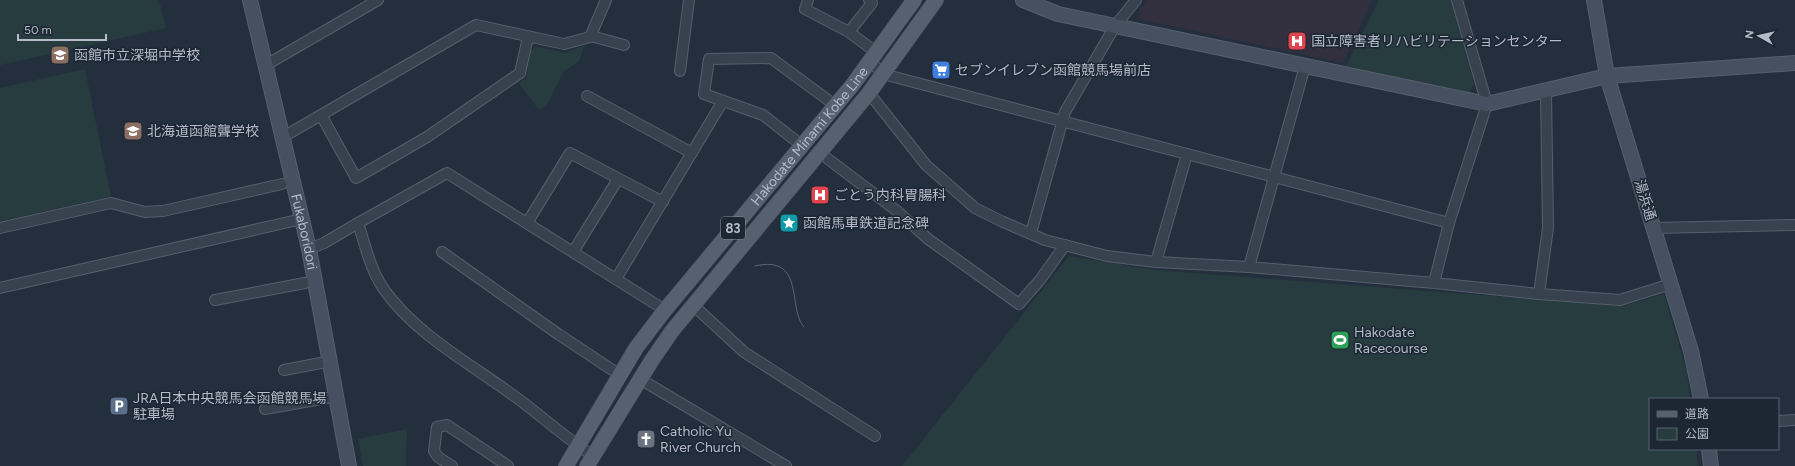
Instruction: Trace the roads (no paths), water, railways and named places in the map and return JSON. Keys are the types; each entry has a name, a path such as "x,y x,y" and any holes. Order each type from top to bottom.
{"main road":[{"name":"Hakodate Minami Kobe Line","path":"566,466 636,348 914,0"},
{"name":"83","path":"883,74 936,0"},
{"name":"Hakodate Minami Kobe Line","path":"593,462 640,379 672,331 869,93 883,74"}],"street":[{"name":"Fukaboridori","path":"250,0 309,249 349,466"},
{"path":"266,65 378,0"},
{"path":"591,36 606,0"},
{"path":"680,71 689,0"},
{"path":"808,0 804,9 848,32 870,54 883,74 1449,223"},
{"path":"848,32 872,3 869,0"},
{"path":"1023,0 1058,14 1487,104 1607,76 1795,63"},
{"path":"1031,233 1065,112 1115,26 1136,0"},
{"path":"1434,283 1449,223 1487,104 1457,0"},
{"name":"湯浜通","path":"1594,0 1607,76 1691,351 1701,398"},
{"path":"283,137 476,25 564,44 591,36 624,45"},
{"path":"321,115 356,178 427,137 520,73 528,37"},
{"path":"795,140 762,115 704,94 709,59 771,58 828,100"},
{"path":"1249,267 1305,66"},
{"path":"1539,294 1548,228 1546,91"},
{"path":"869,93 926,165 950,188 975,208 1001,222 1045,240 1107,256 1156,262 1249,267 1434,283 1539,294 1620,300 1671,284"},
{"path":"587,96 692,153"},
{"path":"616,279 723,102"},
{"path":"527,223 570,153 663,202"},
{"path":"1156,262 1187,154"},
{"path":"828,159 897,210 928,239 1019,304 1040,280 1065,245"},
{"path":"309,249 324,243 447,172 665,310"},
{"path":"573,252 618,179"},
{"path":"0,228 110,203 145,212 162,211 282,184"},
{"path":"0,288 302,219"},
{"path":"358,223 375,273 382,287 411,322 578,445 593,462"},
{"path":"1654,228 1795,225"},
{"path":"442,252 558,334 620,375"},
{"path":"215,300 305,283"},
{"path":"693,305 744,352 875,436"},
{"path":"284,370 321,363"},
{"path":"640,379 786,466"},
{"path":"265,409 328,398"},
{"path":"1779,421 1795,420"},
{"path":"452,466 438,457 434,451 437,427 439,426 447,425 508,466"},
{"path":"1709,450 1711,466"}],"tram line":[{"path":"573,466 643,350 663,322 851,98 922,0"},
{"path":"755,266 771,264 782,268 788,275 792,285 799,319 804,327"},
{"path":"609,417 624,392"}],"place":[{"name":"国立障害者リハビリテーションセンター","path":"1297,41"},
{"name":"函館市立深堀中学校","path":"60,55"},
{"name":"セブンイレブン函館競馬場前店","path":"941,70"},
{"name":"北海道函館聾学校","path":"133,131"},
{"name":"ごとう内科胃腸科","path":"820,195"},
{"name":"函館馬車鉄道記念碑","path":"789,223"},
{"name":"Hakodate Racecourse","path":"1340,340"},
{"name":"JRA日本中央競馬会函館競馬場 駐車場","path":"119,406"},
{"name":"Catholic Yu River Church","path":"646,439"}]}
